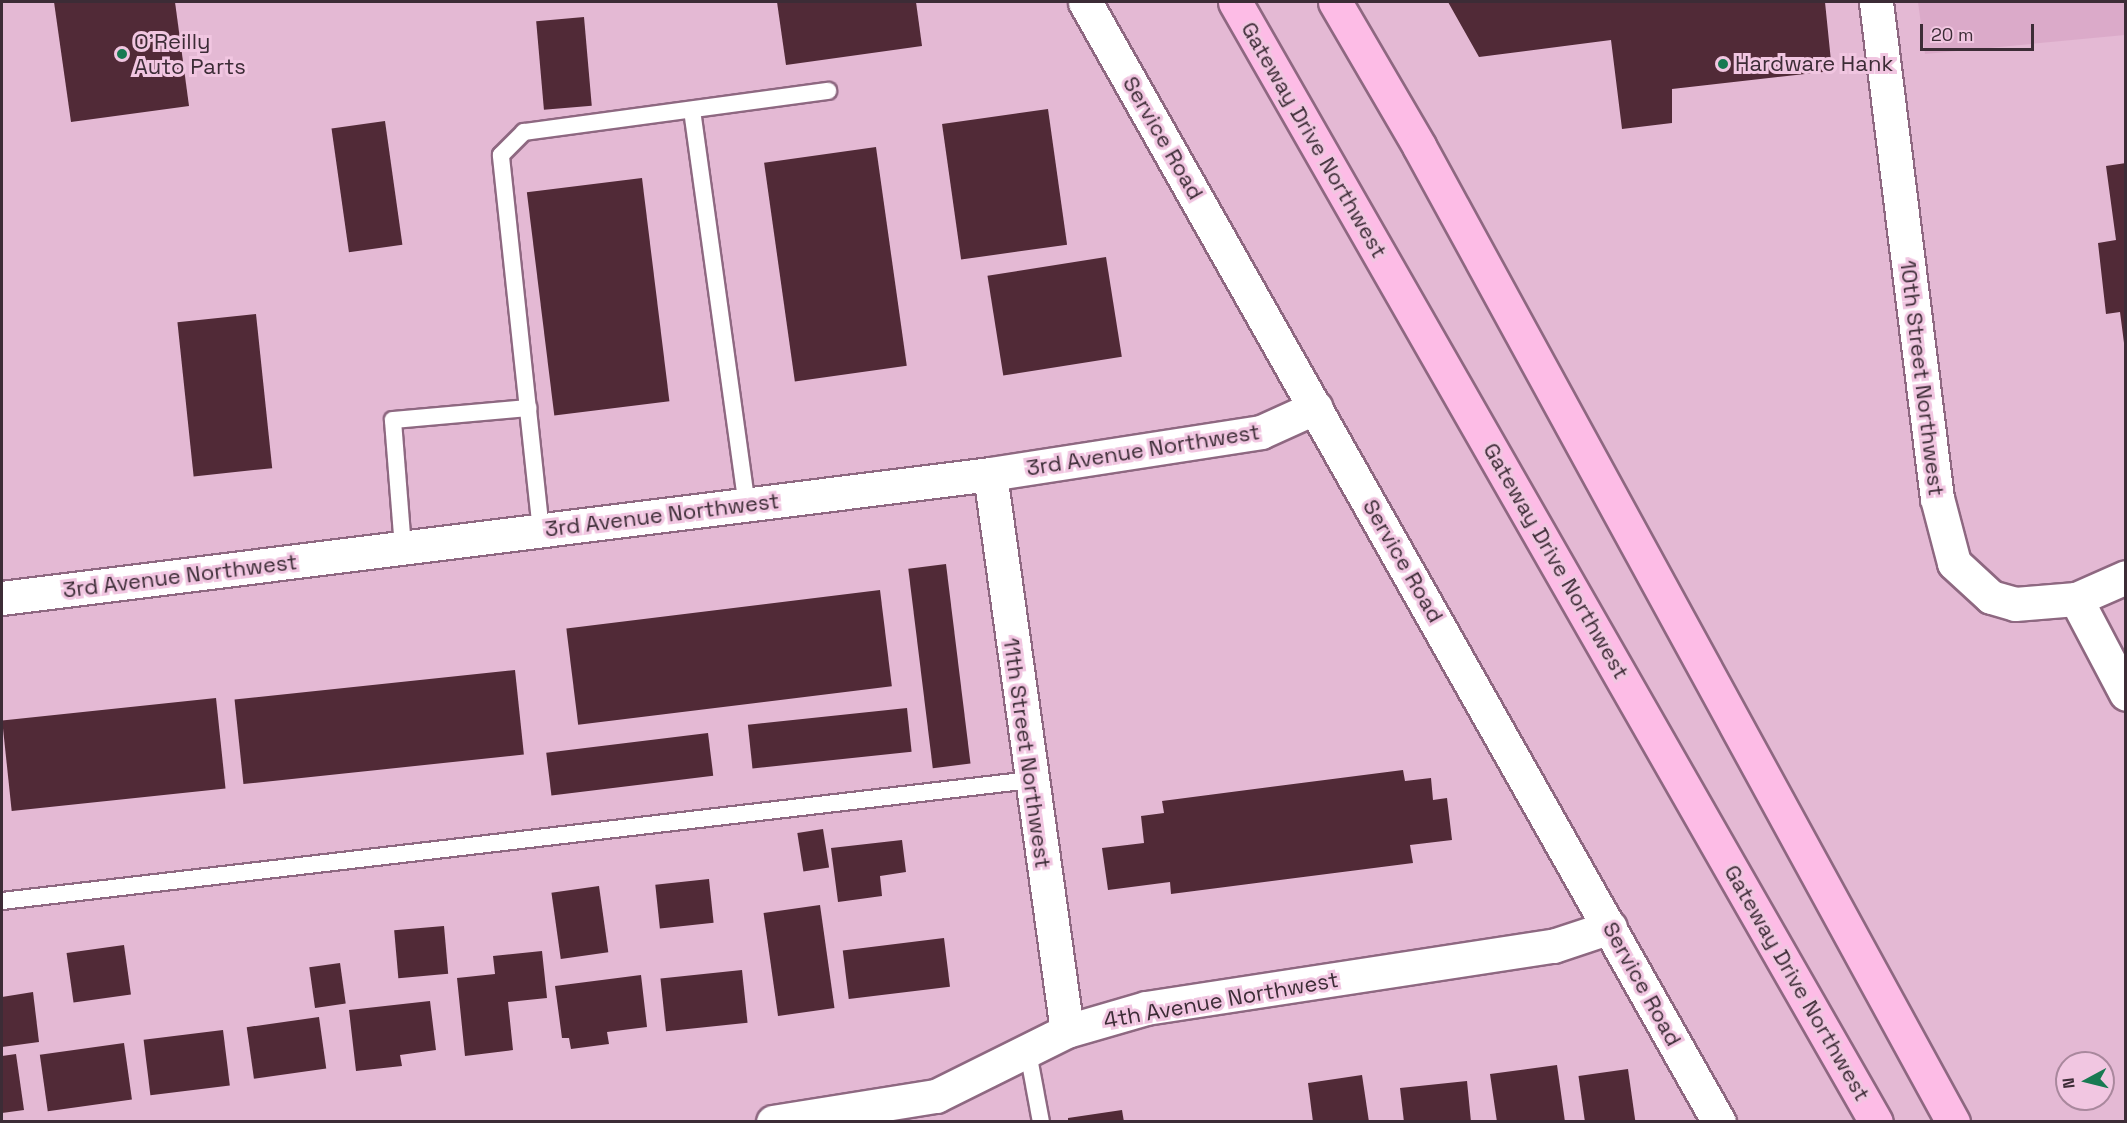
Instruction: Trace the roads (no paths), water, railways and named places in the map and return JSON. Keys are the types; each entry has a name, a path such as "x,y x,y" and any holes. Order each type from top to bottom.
{"highway":[{"name":"Gateway Drive Northwest","path":"1235,2 1876,1122"},
{"path":"1335,2 1419,146 1953,1122"}],"street":[{"name":"Service Road","path":"1085,2 1719,1122"},
{"name":"10th Street Northwest","path":"1876,2 1944,537 1954,563 1991,597 2041,606 2076,599 2126,577"},
{"name":"3rd Avenue Northwest","path":"2,598 990,474 1261,432 1316,407"},
{"name":"11th Street Northwest","path":"990,474 1066,1031"},
{"path":"2076,599 2126,694"},
{"name":"4th Avenue Northwest","path":"773,1122 936,1096 1066,1031 1146,1008 1553,946 1610,927"}],"lane":[{"path":"541,531 501,155 524,132 828,91"},
{"path":"693,110 747,504"},
{"path":"403,548 393,420 528,408"},
{"path":"2,901 1030,780"},
{"path":"1028,1052 1041,1122"}],"place":[{"name":"O'Reilly Auto Parts","path":"122,54"},
{"name":"Hardware Hank","path":"1723,64"}]}
